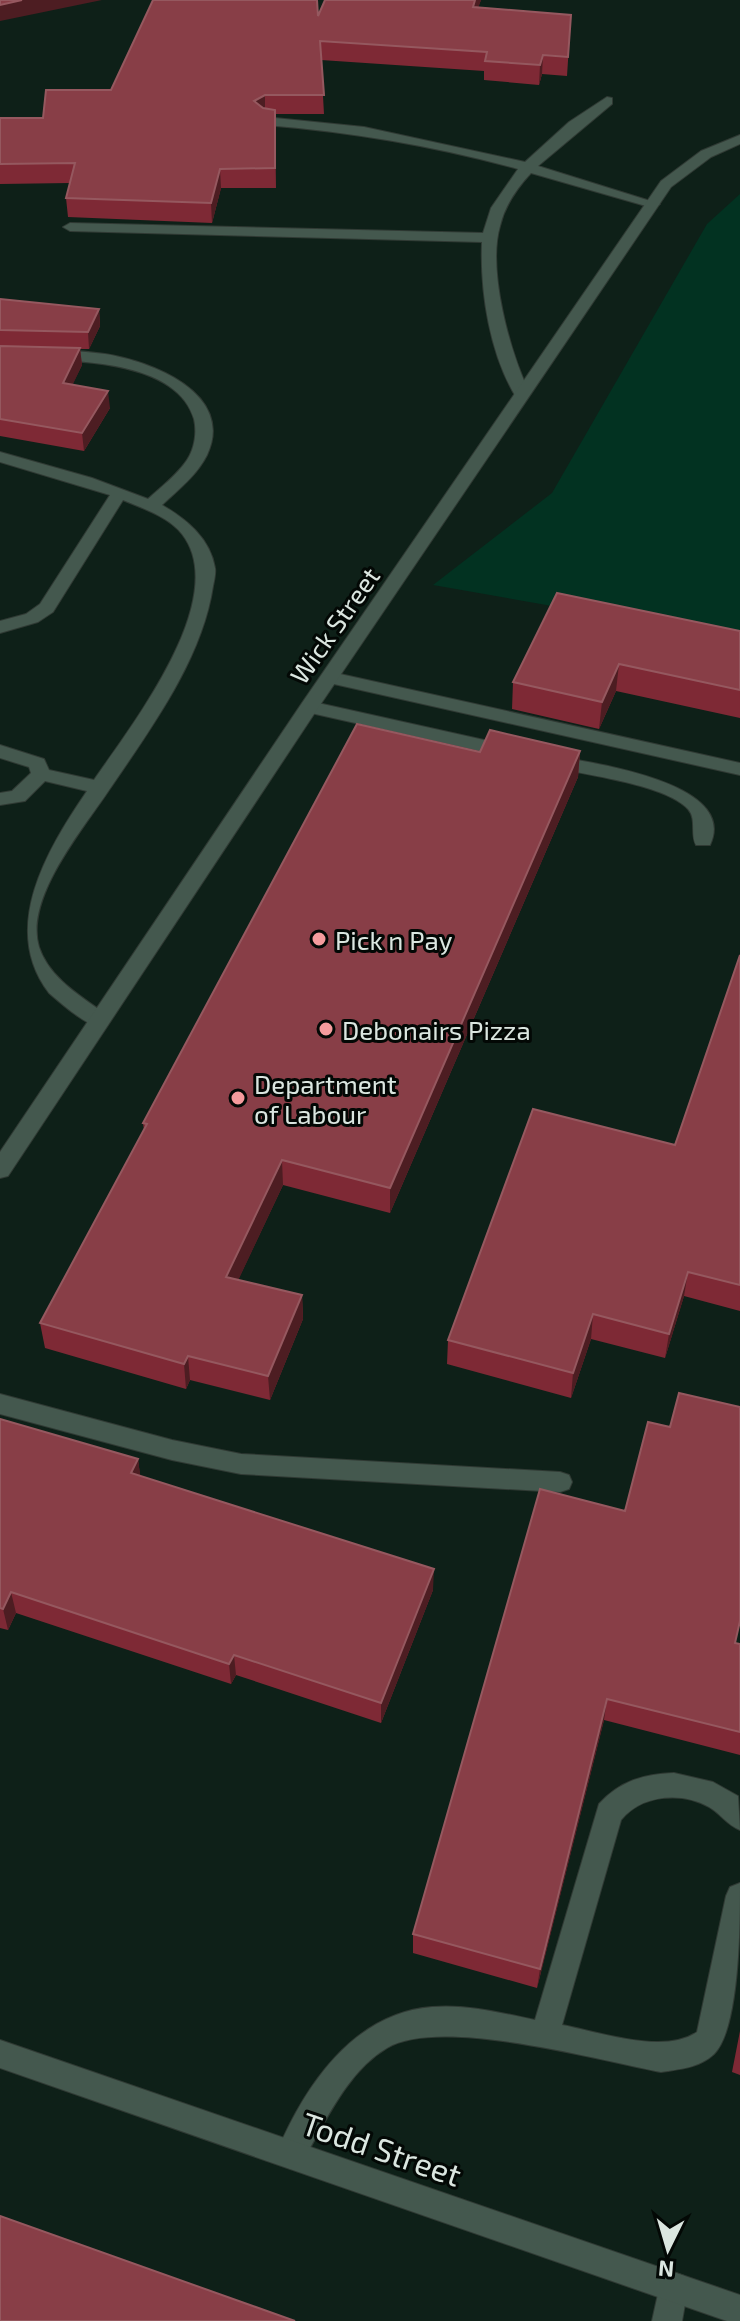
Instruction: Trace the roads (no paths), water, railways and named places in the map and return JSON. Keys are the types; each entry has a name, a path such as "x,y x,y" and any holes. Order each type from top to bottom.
{"street":[{"path":"522,394 500,335 490,238 500,205 531,166 565,133 607,101"},
{"path":"265,121 395,134 531,166 653,204"},
{"name":"Wick Street","path":"0,1170 309,707 666,184 706,154 740,139"},
{"path":"70,227 490,238"},
{"path":"0,355 102,359 148,370 167,378 184,391 197,406 204,422 200,454 150,507"},
{"path":"0,457 21,461 119,494 176,521 200,545 206,575 193,632 169,680 50,865 31,903 26,930 33,957 50,984 100,1020"},
{"path":"0,627 32,618 47,608 119,494"},
{"path":"331,678 740,769"},
{"path":"309,707 650,784 692,802 701,814 703,840"},
{"path":"0,751 37,763 41,774"},
{"path":"41,774 101,788"},
{"path":"0,799 18,796 41,774"},
{"path":"0,1404 172,1450 241,1464 560,1482"},
{"path":"544,2036 609,1813 616,1801 645,1789 669,1787 695,1790 716,1795 730,1804 740,1817"},
{"path":"291,2154 346,2062 376,2036 406,2024 438,2019 661,2058 693,2052 707,2042 714,2026 740,1896"},
{"name":"Todd Street","path":"0,2054 740,2310"},
{"path":"667,2321 673,2287"}],"place":[{"name":"Pick n Pay","path":"319,939"},
{"name":"Debonairs Pizza","path":"326,1029"},
{"name":"Department of Labour","path":"238,1098"}]}
